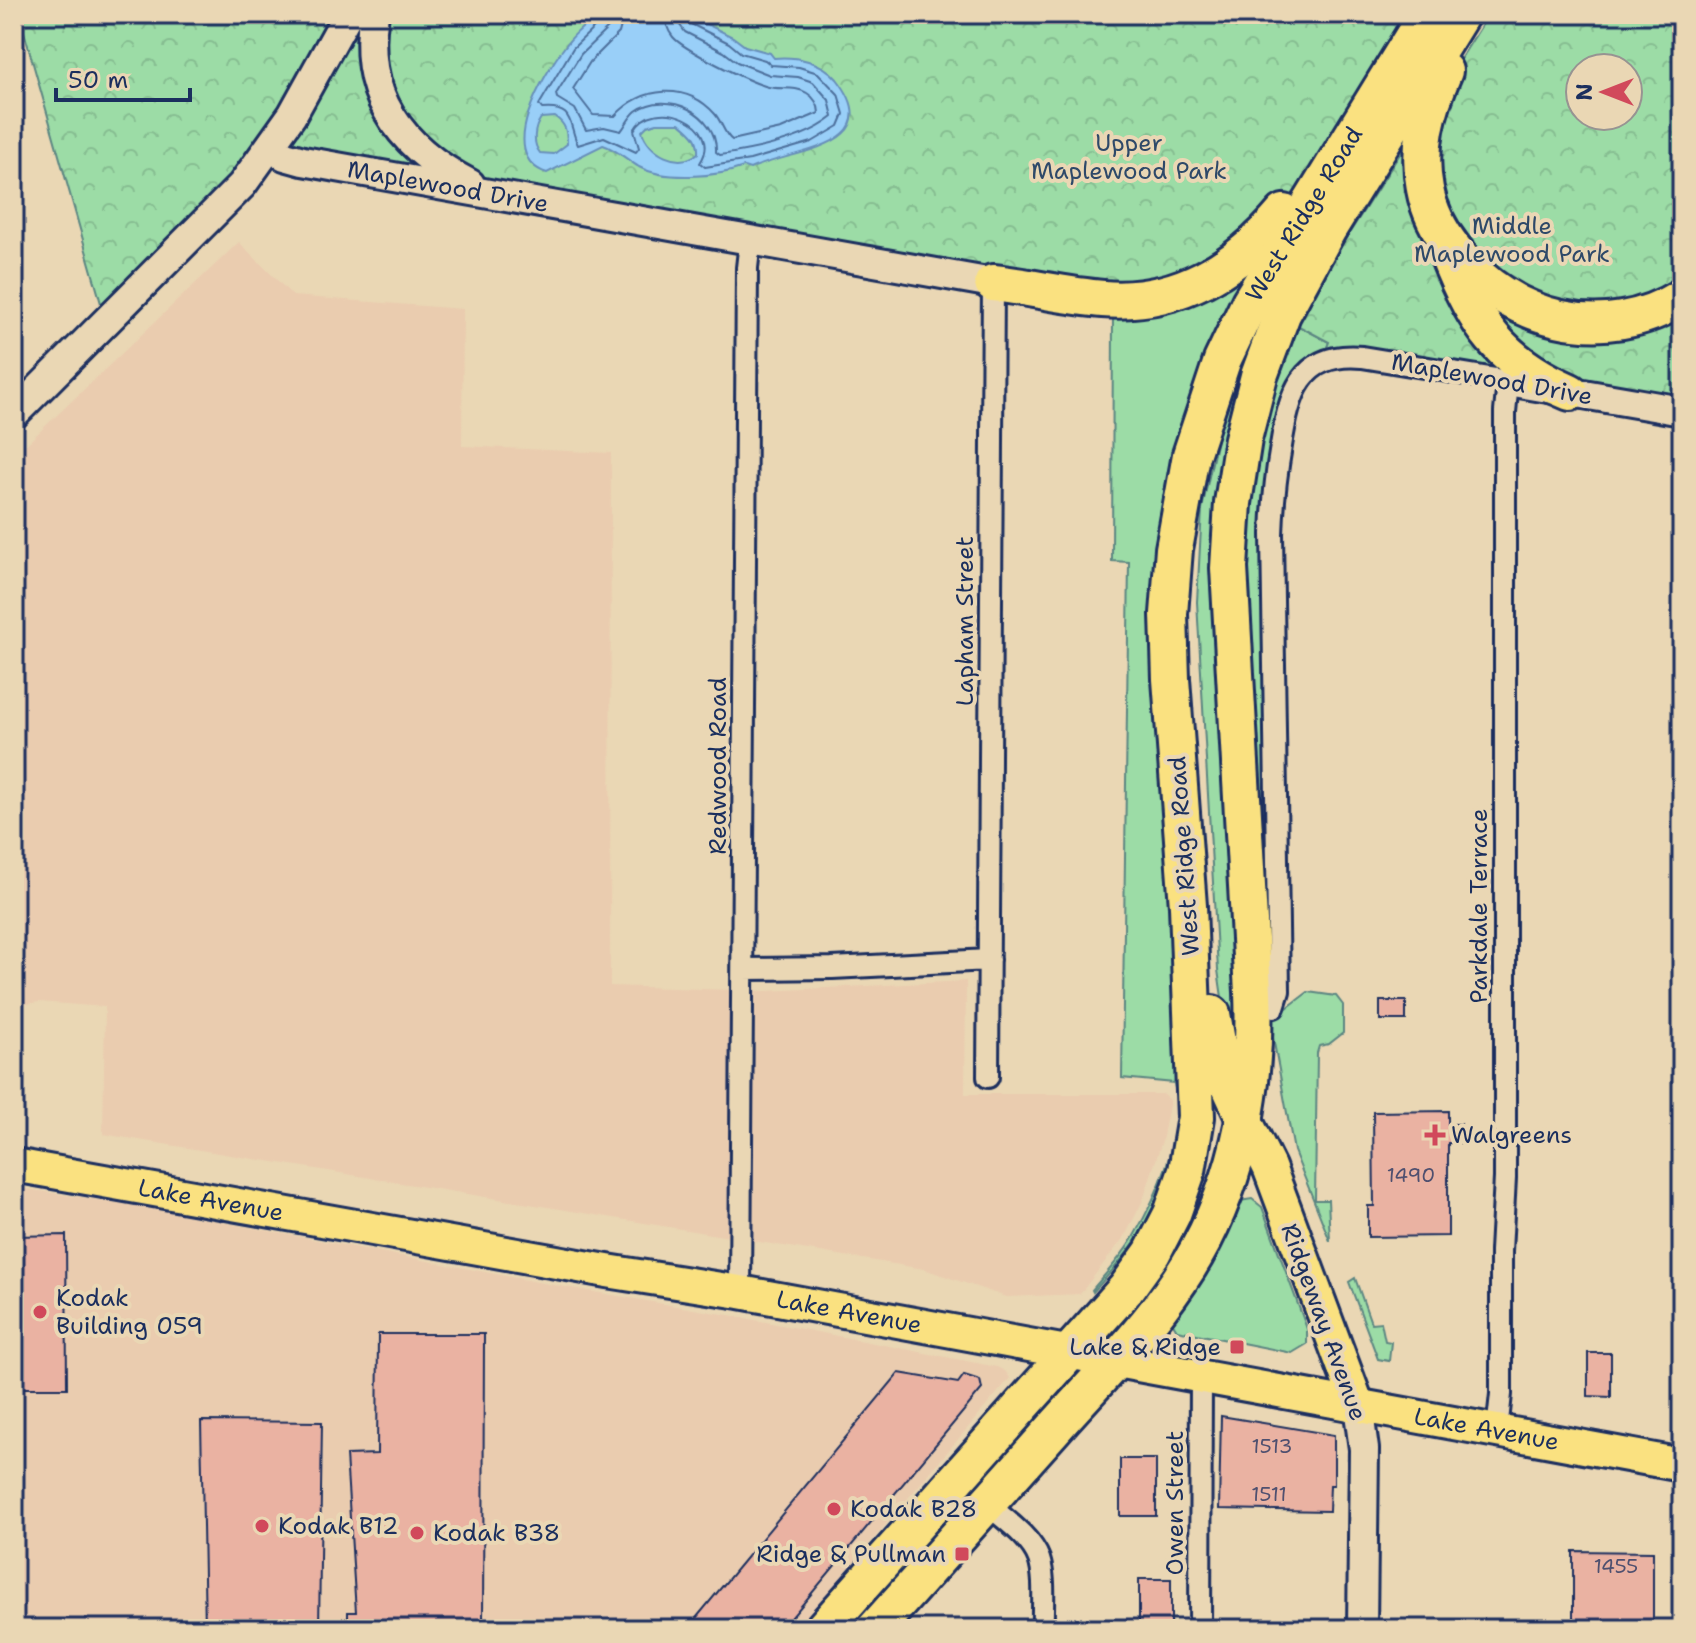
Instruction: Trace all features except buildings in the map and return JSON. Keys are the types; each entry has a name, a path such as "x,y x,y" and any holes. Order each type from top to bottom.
{"highway":[{"name":"West Ridge Road","path":"823,1629 1126,1289 1152,1253 1178,1200 1191,1157 1197,1090 1184,840 1171,679 1169,614 1178,518 1197,433 1222,361 1250,302 1427,14"},
{"name":"West Ridge Road","path":"875,1629 1160,1307 1200,1246 1225,1189 1245,1119 1254,1047 1229,568 1233,503 1243,439 1259,376 1296,285 1461,14"},
{"path":"1470,14 1434,93 1424,127 1422,163 1431,210 1464,296 1485,330 1532,372 1570,392"},
{"path":"993,283 1119,300 1165,295 1208,278 1245,254 1270,230 1404,51"},
{"path":"1431,210 1449,244 1480,279 1507,299 1540,314 1578,321 1614,320 1648,313 1682,297"},
{"path":"1184,840 1222,1069 1245,1119"},
{"path":"1254,1047 1258,1031 1274,1007"}],"main road":[{"name":"Ridgeway Avenue","path":"1245,1119 1269,1167 1358,1406"},
{"name":"Lake Avenue","path":"14,1165 598,1270 740,1292 1682,1465"}],"street":[{"path":"14,414 231,197 271,148 348,14"},
{"path":"374,14 371,66 377,90 396,124 421,152 442,168 496,196"},
{"name":"Maplewood Drive","path":"271,148 303,161 993,283"},
{"name":"Redwood Road","path":"740,1292 747,268 750,241"},
{"name":"Lapham Street","path":"988,1077 993,283"},
{"name":"Maplewood Drive","path":"1274,1007 1279,991 1273,515 1278,459 1293,391 1306,373 1328,359 1355,356 1682,411"},
{"name":"Parkdale Terrace","path":"1497,1431 1501,1394 1505,1178 1505,412 1508,381"},
{"path":"743,969 989,960"},
{"name":"Owen Street","path":"1200,1629 1201,1377"},
{"name":"Ridgeway Avenue","path":"1358,1406 1364,1449 1362,1629"},
{"path":"987,1504 1023,1535 1039,1558 1043,1629"}],"shaded area":[{"path":"239,242 293,296 463,309 462,446 611,453 610,986 766,991 966,981 965,1094 1163,1094 1170,1100 1162,1141 1143,1200 1125,1236 1080,1294 1006,1297 924,1269 103,1134 105,1007 39,1002 14,1006 14,456"},
{"path":"14,1187 138,1206 740,1317 997,1367 1010,1378 797,1629 14,1629"}],"green space":[{"name":"Upper Maplewood Park","path":"19,14 1426,14 1386,76 1262,239 1135,299 271,148 106,321"},
{"name":"Middle Maplewood Park","path":"1489,14 1682,14 1682,411 1322,361 1329,342 1295,324 1308,298"},
{"path":"1250,269 1180,436 1166,490 1158,546 1189,1084 1175,1144 1156,1201 1132,1245 1093,1292 1130,1243 1161,1181 1173,1142 1177,1102 1174,1083 1122,1078 1129,562 1112,561 1113,311"},
{"path":"1266,301 1232,408 1213,540 1217,685 1240,996 1240,1071 1225,1018 1218,970 1197,602 1202,509 1222,416"},
{"path":"1295,324 1329,342 1326,350 1317,353 1297,369 1280,400 1265,499 1262,550 1265,847 1270,852 1271,992 1245,576 1254,465 1273,384"},
{"path":"1308,992 1336,996 1343,1005 1343,1033 1329,1044 1319,1046 1317,1053 1315,1200 1328,1200 1330,1241 1294,1151 1270,1021"},
{"path":"1252,1199 1262,1207 1307,1329 1307,1344 1292,1353 1177,1330 1172,1322 1240,1201"},
{"path":"1355,1278 1371,1323 1381,1322 1385,1341 1391,1342 1389,1361 1378,1359 1349,1282"}],"water":[{"path":"598,14 686,14 745,46 770,53 774,58 800,59 816,64 837,79 851,102 852,120 844,133 828,143 750,169 744,167 691,176 663,174 639,167 603,145 547,173 532,164 525,150 524,132 528,113 557,58 573,36","holes":["555,117 562,122 567,144 554,154 540,153 535,140 537,126 541,118","657,123 680,123 696,139 698,153 682,160 657,152 642,131"]}],"place":[{"name":"Walgreens","path":"1435,1135"},
{"name":"Kodak Building 059","path":"40,1312"},
{"name":"Lake & Ridge","path":"1237,1347"},
{"name":"Kodak B28","path":"834,1509"},
{"name":"Kodak B12","path":"262,1526"},
{"name":"Kodak B38","path":"417,1533"},
{"name":"Ridge & Pullman","path":"962,1554"}]}
